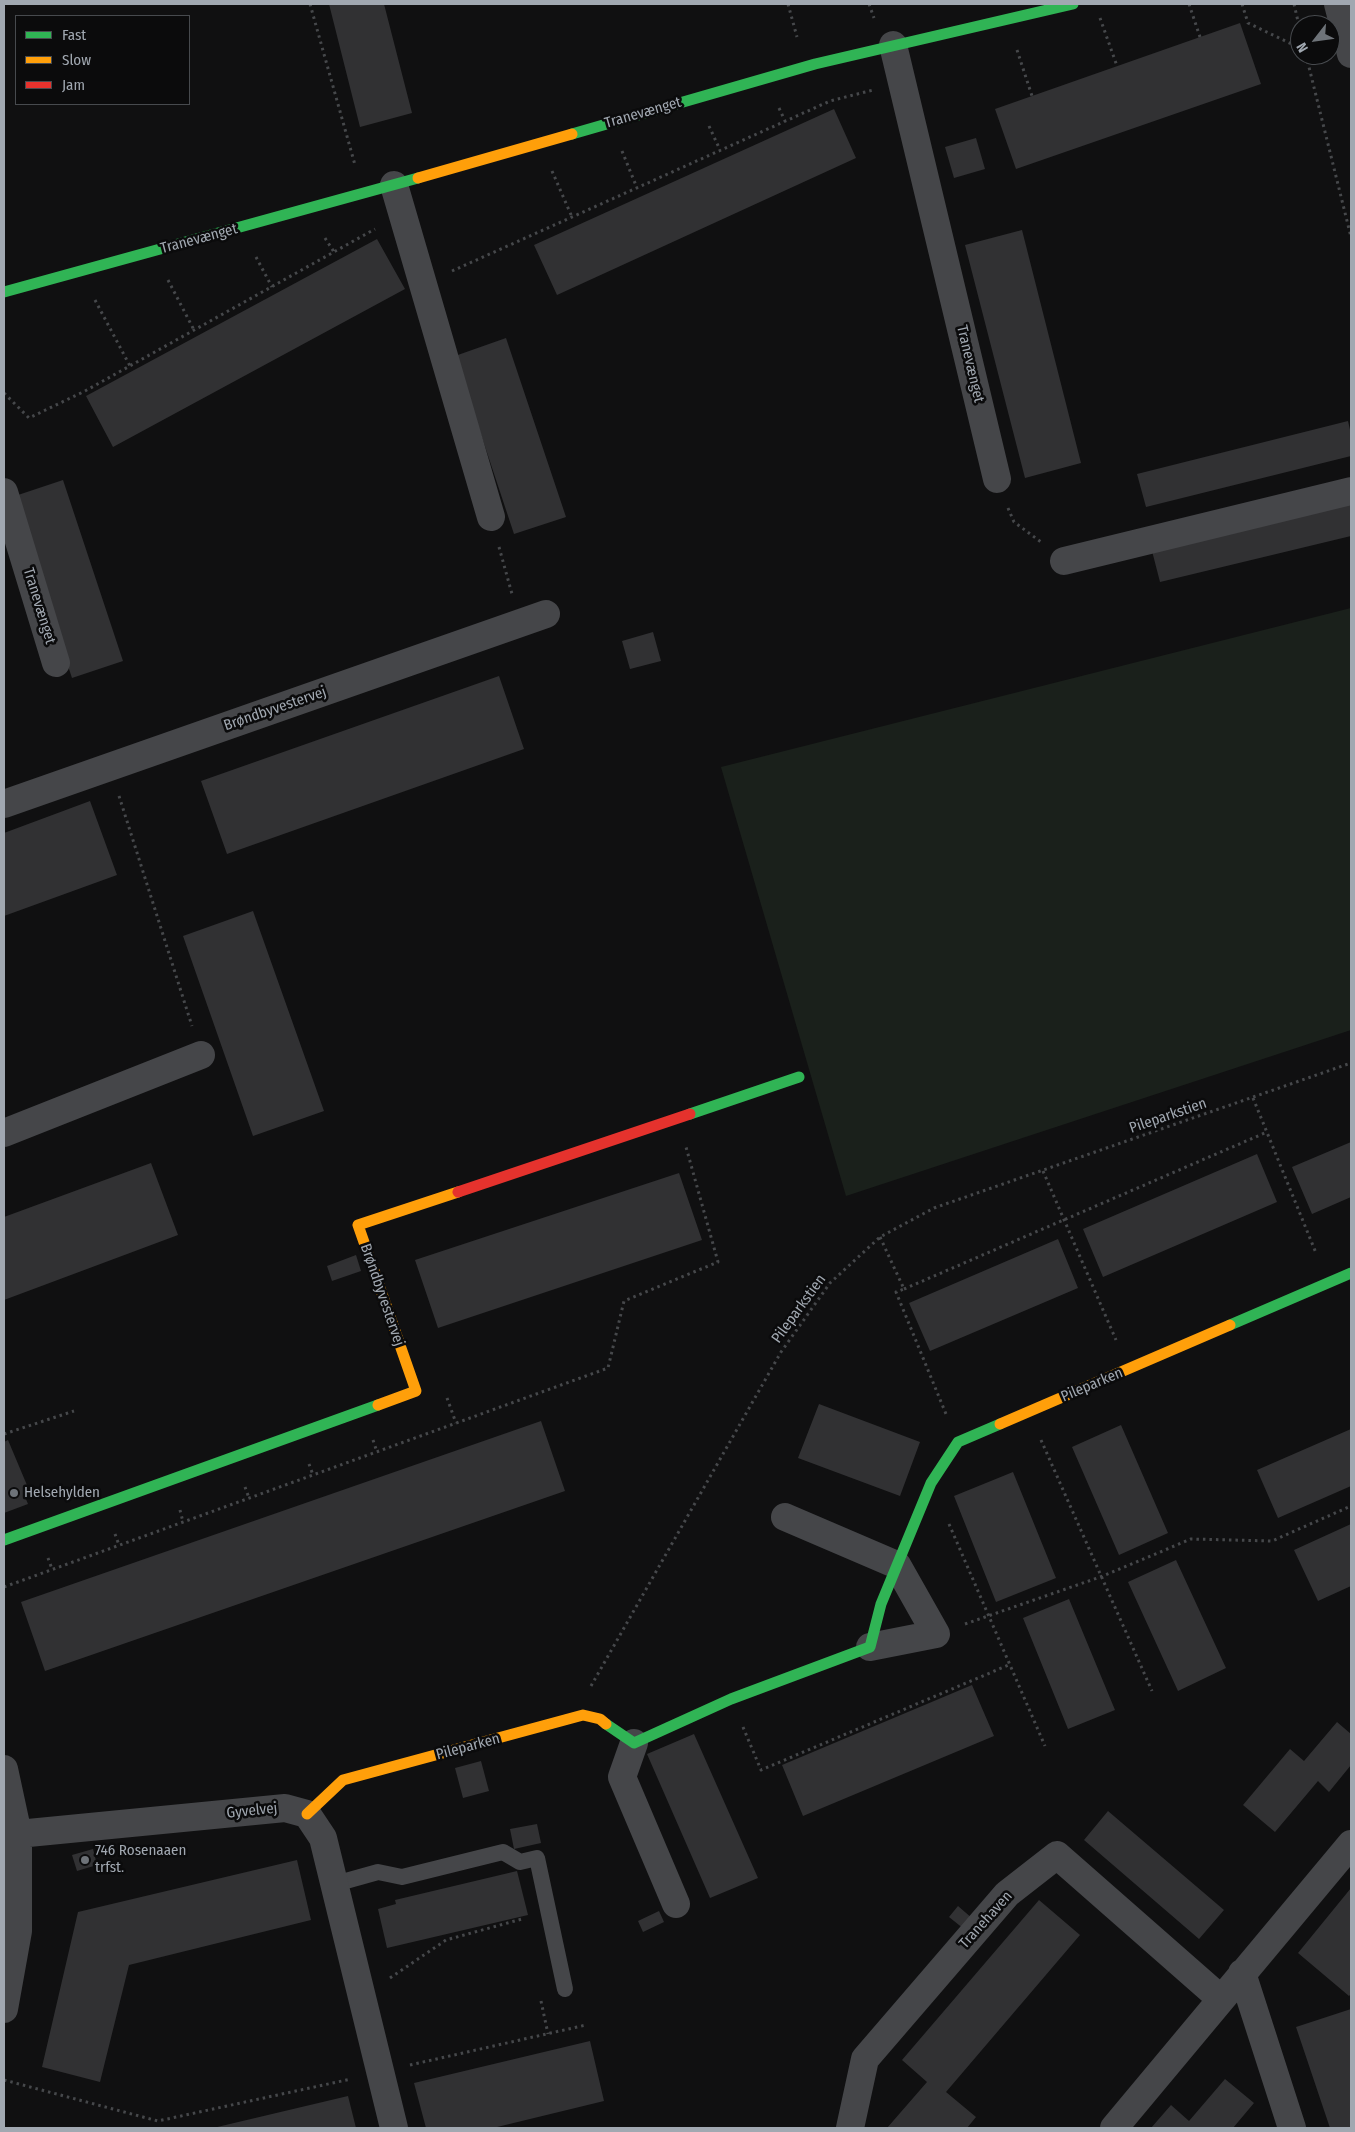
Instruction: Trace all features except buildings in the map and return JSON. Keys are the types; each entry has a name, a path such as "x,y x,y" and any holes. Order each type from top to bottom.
{"street":[{"name":"Tranevænget","path":"4,292 363,194 815,64 1073,4"},
{"path":"1338,4 1351,54"},
{"name":"Tranevænget","path":"894,45 997,479"},
{"path":"394,185 491,517"},
{"path":"1064,561 1351,491"},
{"name":"Tranevænget","path":"4,492 56,663"},
{"name":"Brøndbyvestervej","path":"4,804 546,614"},
{"path":"4,1133 201,1054"},
{"name":"Brøndbyvestervej","path":"4,1540 416,1391 358,1226 799,1077"},
{"name":"Pileparken","path":"958,1442 1351,1273"},
{"path":"870,1647 880,1604 931,1483 958,1442"},
{"path":"676,1904 622,1777 634,1743 731,1699 870,1647 936,1634 897,1565 785,1517"},
{"path":"583,1715 600,1719 634,1743"},
{"name":"Pileparken","path":"307,1814 343,1780 583,1715"},
{"path":"4,1769 18,1834 18,1931 4,2009"},
{"name":"Gyvelvej","path":"18,1834 285,1808 307,1814"},
{"path":"307,1814 323,1838 394,2128"},
{"path":"1114,2128 1351,1844"},
{"name":"Tranehaven","path":"850,2128 865,2059 1007,1894 1057,1855 1221,1999"},
{"path":"1242,1973 1292,2128"}],"lane":[{"path":"335,1884 378,1872 402,1877 503,1852 520,1862 537,1858 565,1989"}],"path":[{"path":"310,4 363,194"},
{"path":"1189,4 1200,37"},
{"path":"1242,4 1248,23 1290,43"},
{"path":"1098,13 1117,66"},
{"path":"1007,19 1032,96"},
{"path":"1308,65 1351,237"},
{"path":"422,284 830,101 902,82"},
{"path":"610,123 637,188"},
{"path":"540,143 572,217"},
{"path":"4,393 29,418 130,366 402,214"},
{"path":"152,251 194,330"},
{"path":"79,271 130,366"},
{"path":"997,479 1014,522 1064,561"},
{"path":"491,517 520,623"},
{"path":"106,768 116,787 201,1054"},
{"name":"Pileparkstien","path":"583,1715 592,1682 782,1352 830,1283 880,1237 934,1208 1351,1063"},
{"path":"1253,1098 1328,1283"},
{"path":"958,1442 896,1292 1267,1132"},
{"path":"1043,1171 1128,1369"},
{"path":"880,1237 904,1289"},
{"path":"4,1434 74,1411"},
{"path":"1029,1412 1103,1576 1152,1691"},
{"path":"931,1483 1045,1746"},
{"path":"936,1634 1103,1576 1191,1539 1272,1541 1351,1506"},
{"path":"731,1699 761,1770 1010,1664"},
{"path":"361,1988 391,1978 446,1940 522,1919 524,1928"},
{"path":"538,1991 548,2034"},
{"path":"4,2080 158,2121 586,2025"}],"shaded area":[{"path":"1351,608 1351,1030 846,1196 721,767"}],"traffic: fast":[{"path":"572,134 815,64 1073,4"},
{"path":"4,292 418,178"},
{"path":"690,1114 799,1077"},
{"path":"1230,1325 1351,1273"},
{"path":"4,1540 378,1405"},
{"path":"606,1724 634,1743 731,1699 870,1647 881,1604 931,1483 958,1442 1000,1424"}],"traffic: slow":[{"path":"418,178 572,134"},
{"path":"378,1405 416,1391 358,1225 458,1192"},
{"path":"1000,1424 1230,1325"},
{"path":"307,1814 343,1780 583,1715 600,1719 606,1724"}],"traffic: jam":[{"path":"458,1192 690,1114"}],"place":[{"name":"Helsehylden","path":"14,1493"},
{"name":"746 Rosenaaen trfst.","path":"85,1860"}]}
